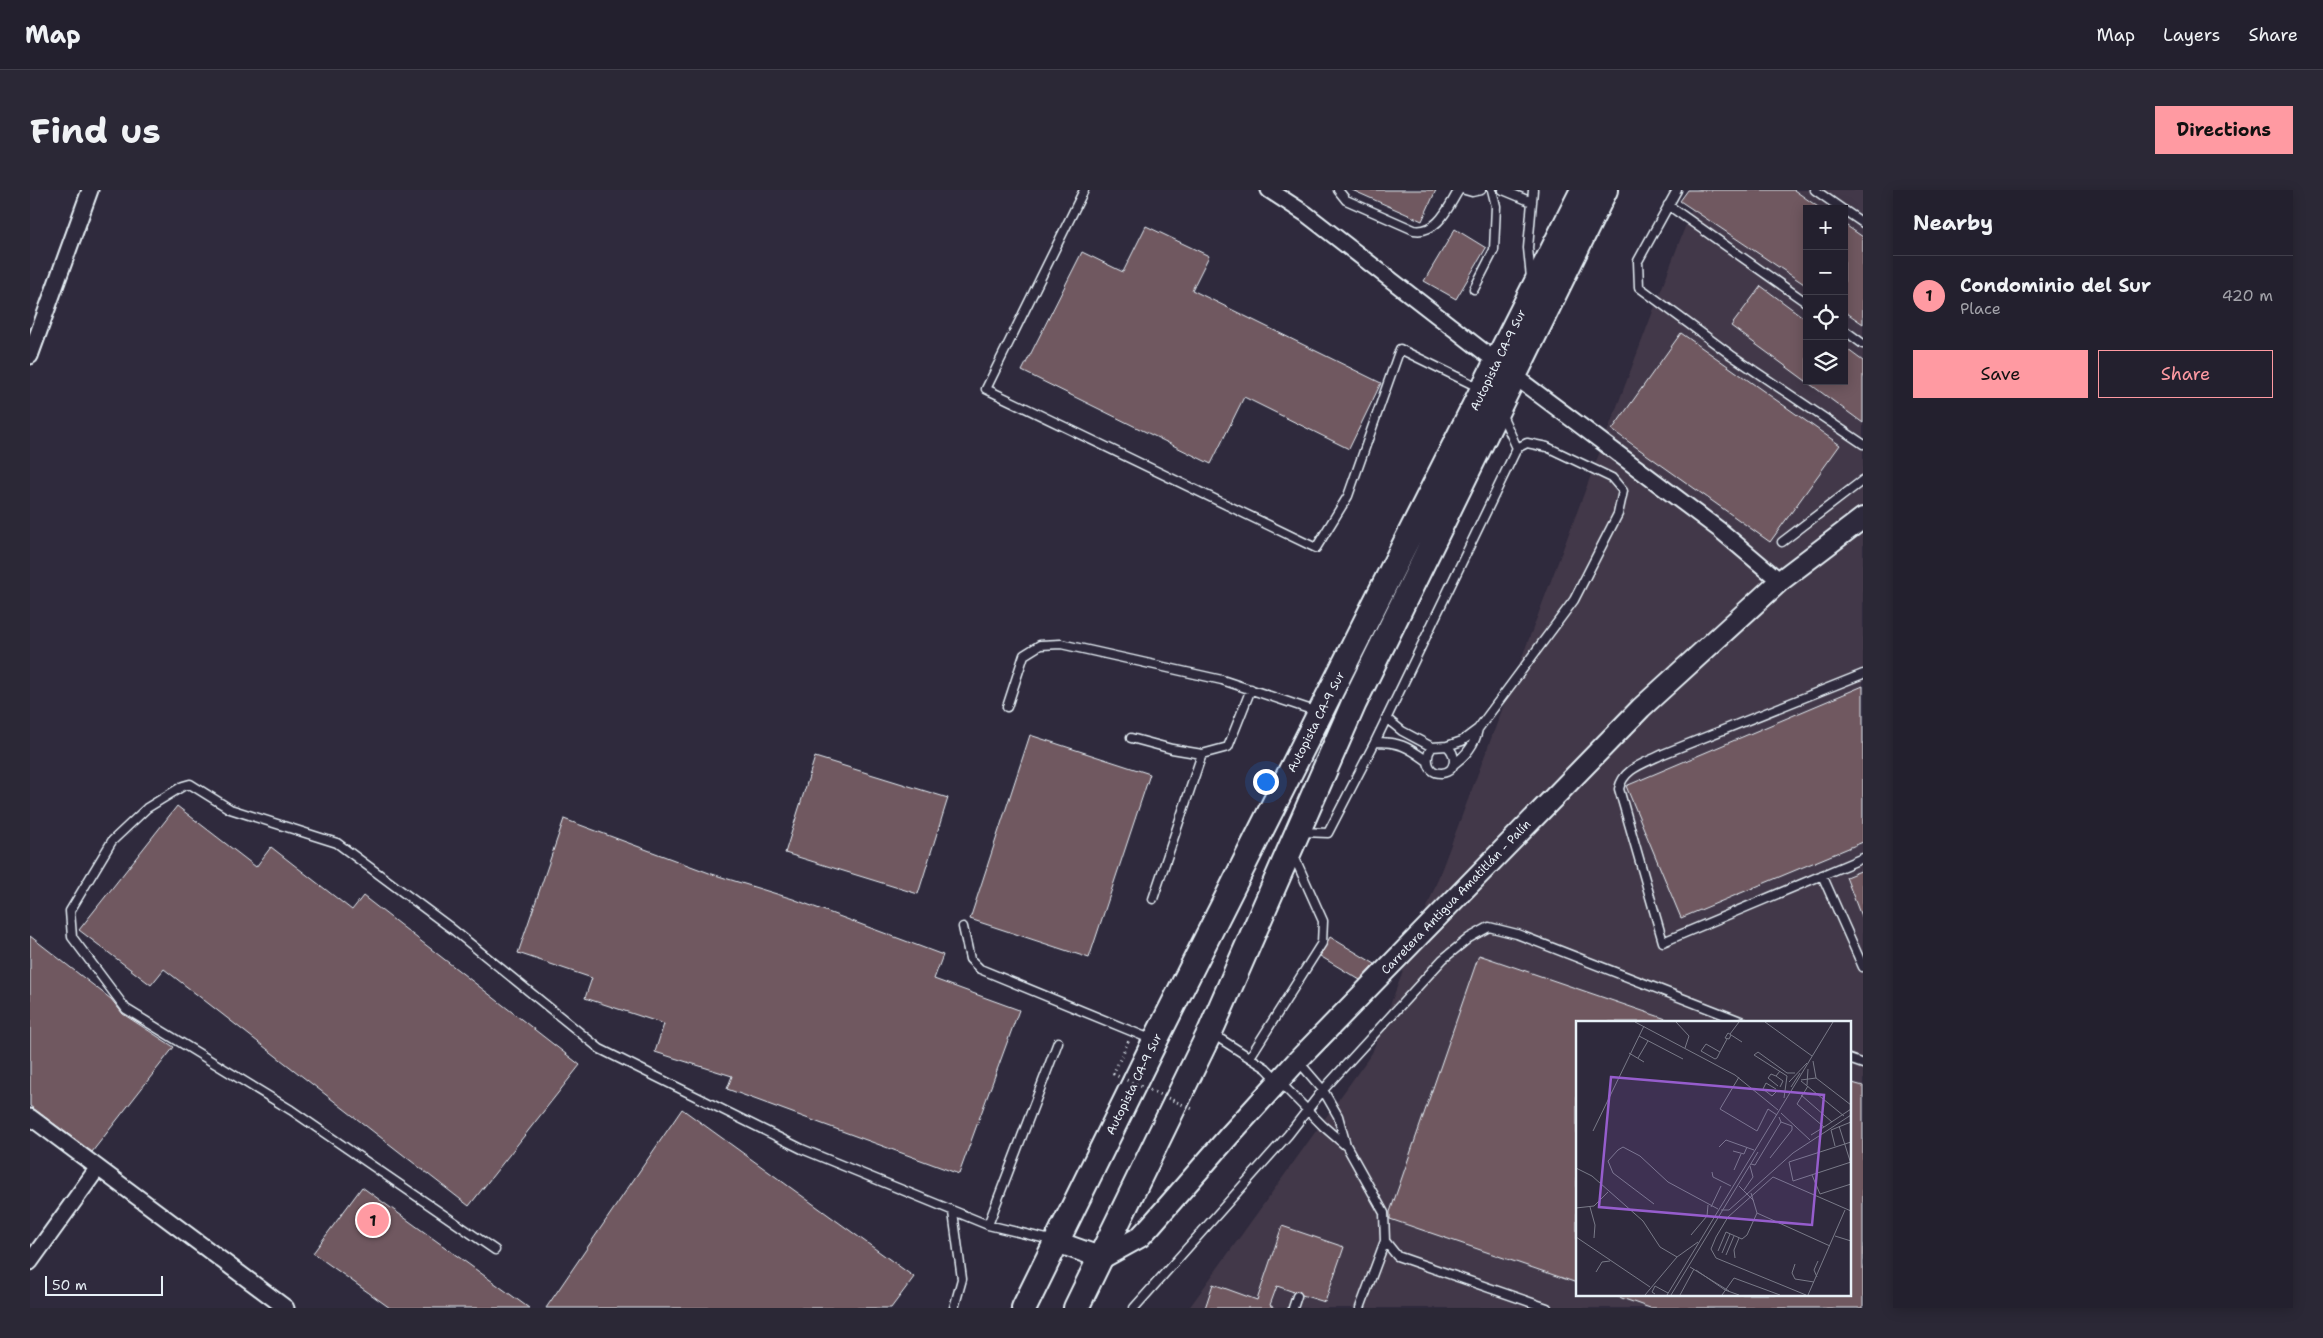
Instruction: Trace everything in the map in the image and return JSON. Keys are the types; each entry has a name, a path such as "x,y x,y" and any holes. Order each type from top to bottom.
{"highway":[{"name":"Autopista CA-9 Sur","path":"1505,368 1532,292 1583,190"},
{"name":"Autopista CA-9 Sur","path":"1076,1308 1102,1258 1210,1032 1354,703 1505,368 1605,190"},
{"name":"Autopista CA-9 Sur","path":"1024,1308 1155,1041 1320,713 1491,398"}],"main road":[{"name":"Carretera Antigua Amatitlán - Palín","path":"1102,1258 1140,1237 1278,1081 1641,708 1780,580 1863,518"},
{"path":"1057,1242 1102,1258"}],"street":[{"path":"30,356 90,190"},
{"path":"1269,190 1306,214 1721,532 1780,580"},
{"path":"30,1117 97,1169 286,1308"},
{"path":"30,1262 97,1169"}],"lane":[{"path":"1084,190 986,389 1316,548 1348,496 1400,349 1491,398 1517,448"},
{"path":"1338,190 1346,200 1414,230 1421,231 1436,226 1459,190"},
{"path":"1465,190 1472,192 1482,190"},
{"path":"1474,289 1494,250 1496,206 1492,190"},
{"path":"1503,190 1532,202"},
{"path":"1532,292 1528,248 1533,190"},
{"path":"1677,190 1638,260 1639,287 1731,355 1863,444"},
{"path":"1815,190 1836,205"},
{"path":"1668,205 1803,300"},
{"path":"1848,213 1863,223"},
{"path":"1848,333 1863,344"},
{"path":"1250,1057 1322,942 1323,921 1294,840 1328,833 1375,742 1517,448 1527,443 1547,447 1612,478 1623,491 1618,514 1574,600 1478,729 1462,741 1447,746 1439,745 1432,747 1426,760"},
{"path":"1782,542 1863,480"},
{"path":"1006,707 1024,655 1040,645 1061,644 1222,680 1320,713"},
{"path":"1863,674 1663,754 1632,769 1621,779 1619,789 1663,942 1863,858"},
{"path":"1131,738 1172,749 1202,754 1228,747 1251,689"},
{"path":"1386,718 1402,731 1432,747"},
{"path":"1375,742 1391,742 1407,746 1426,760 1434,772 1442,773 1449,770 1466,755 1476,739 1478,729"},
{"path":"1447,746 1455,757 1453,765"},
{"path":"1154,900 1202,754"},
{"path":"495,1250 291,1110 126,1009 72,937 70,911 112,841 148,808 182,786 190,784 230,808 337,843 451,928 600,1050 802,1149 988,1225 1057,1242"},
{"path":"1822,875 1863,967"},
{"path":"963,927 970,959 980,969 1155,1041"},
{"path":"1134,1308 1288,1135 1323,1090 1443,959 1469,938 1489,927 1517,934 1740,1021"},
{"path":"1210,1032 1250,1057 1346,1145"},
{"path":"988,1225 1058,1042"},
{"path":"1850,1059 1863,1064"},
{"path":"1297,1061 1323,1090 1338,1116 1346,1145 1384,1213 1385,1242 1360,1308"},
{"path":"953,1212 962,1279 954,1308"},
{"path":"1385,1242 1397,1256 1547,1308"},
{"path":"1293,1308 1297,1296"}],"path":[{"path":"1129,1039 1113,1074 1195,1110"}],"shaded area":[{"path":"1699,190 1863,190 1863,1308 1189,1308 1372,1053"}],"building":[{"path":"1352,190 1436,190 1422,221"},
{"path":"1688,190 1794,190 1815,205 1803,205 1803,283 1680,201"},
{"path":"1146,226 1209,256 1192,290 1381,383 1349,449 1244,397 1211,464 1022,371 1082,252 1123,272"},
{"path":"1848,227 1863,237 1863,324 1848,314"},
{"path":"1455,229 1486,248 1456,299 1424,281"},
{"path":"1761,286 1803,317 1803,379 1731,326"},
{"path":"1681,333 1840,445 1770,542 1612,430"},
{"path":"1848,350 1863,361 1863,423 1811,385 1848,385"},
{"path":"1863,686 1863,842 1681,918 1626,786"},
{"path":"1030,735 1150,774 1089,958 970,919"},
{"path":"815,757 948,798 918,894 785,853"},
{"path":"177,806 256,867 271,847 352,910 363,896 580,1065 469,1206 164,969 151,985 79,930"},
{"path":"564,819 712,874 793,899 943,955 934,979 1019,1010 959,1174 727,1089 732,1076 655,1052 664,1024 585,998 592,978 518,953"},
{"path":"1863,870 1863,918 1862,919 1846,877"},
{"path":"30,936 111,999 123,1014 174,1047 92,1152 30,1106"},
{"path":"1330,937 1375,964 1360,980 1320,956"},
{"path":"1479,955 1669,1020 1576,1021 1576,1283 1390,1219 1390,1212"},
{"path":"1850,1082 1863,1086 1863,1308 1650,1308 1616,1296 1850,1296"},
{"path":"682,1109 914,1277 891,1308 546,1308"},
{"path":"362,1187 529,1308 390,1308 313,1253"},
{"path":"1282,1226 1344,1247 1325,1302 1302,1295 1299,1291 1294,1292 1277,1286 1270,1305 1274,1308 1205,1308 1213,1284 1257,1300"}],"place":[{"name":"Condominio del Sur","path":"373,1220"}]}
